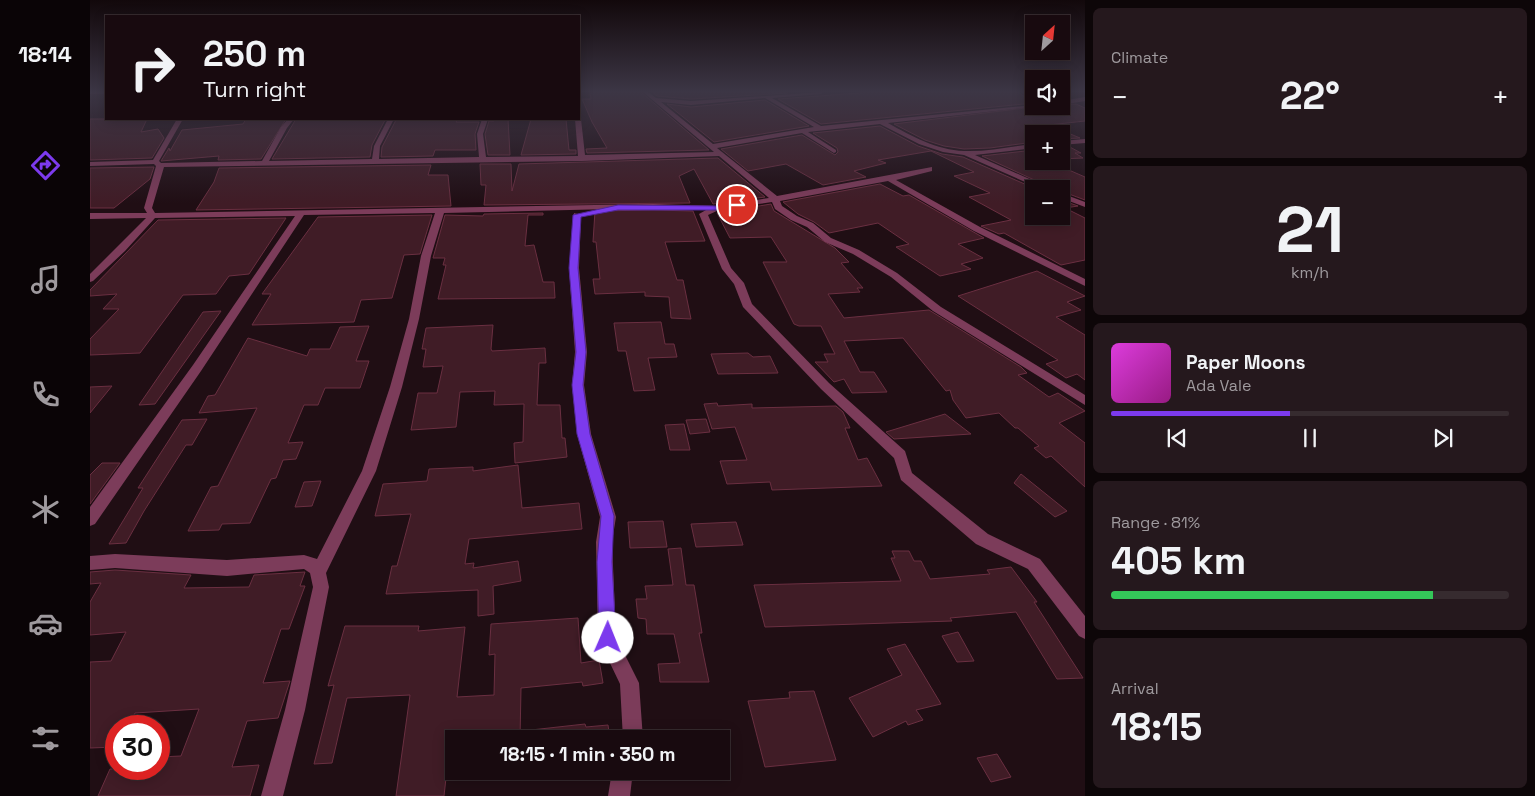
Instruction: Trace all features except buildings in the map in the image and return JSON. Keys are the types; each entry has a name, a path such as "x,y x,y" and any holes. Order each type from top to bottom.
{"street":[{"path":"153,215 148,208 157,163 175,129"},
{"path":"264,163 283,129"},
{"path":"375,160 377,146 386,129"},
{"path":"482,129 480,134 483,160"},
{"path":"579,129 582,159"},
{"path":"689,129 775,199 778,207 794,218 810,225 828,240 856,252 894,275 937,309 1085,401"},
{"path":"710,147 815,129"},
{"path":"898,129 939,148 965,153 1027,180"},
{"path":"804,132 834,151"},
{"path":"1070,142 1085,141"},
{"path":"1070,146 1077,148"},
{"path":"965,153 1025,147"},
{"path":"90,164 582,159 719,154"},
{"path":"90,216 718,208 889,178 929,169"},
{"path":"889,178 977,229 1085,283"},
{"path":"1070,199 1085,206"},
{"path":"718,208 703,214 727,269 739,282 747,305 825,386 900,455 906,476 982,539 1034,564 1085,630"},
{"path":"272,796 295,710 321,587 319,571 369,471 396,387 414,320 426,256 440,211"},
{"path":"573,211 574,268 581,352 578,385 584,434 608,516 604,562 608,638 629,683 632,730"},
{"path":"90,519 197,368 301,213"},
{"path":"90,279 122,249 153,215"},
{"path":"90,563 115,561 227,568 304,562 312,564 319,571"},
{"path":"618,796 621,780"}],"route":[{"path":"608,638 604,562 604,542 608,516 582,426 578,385 581,352 574,268 577,215 618,208 653,206 718,208 737,205"}]}
